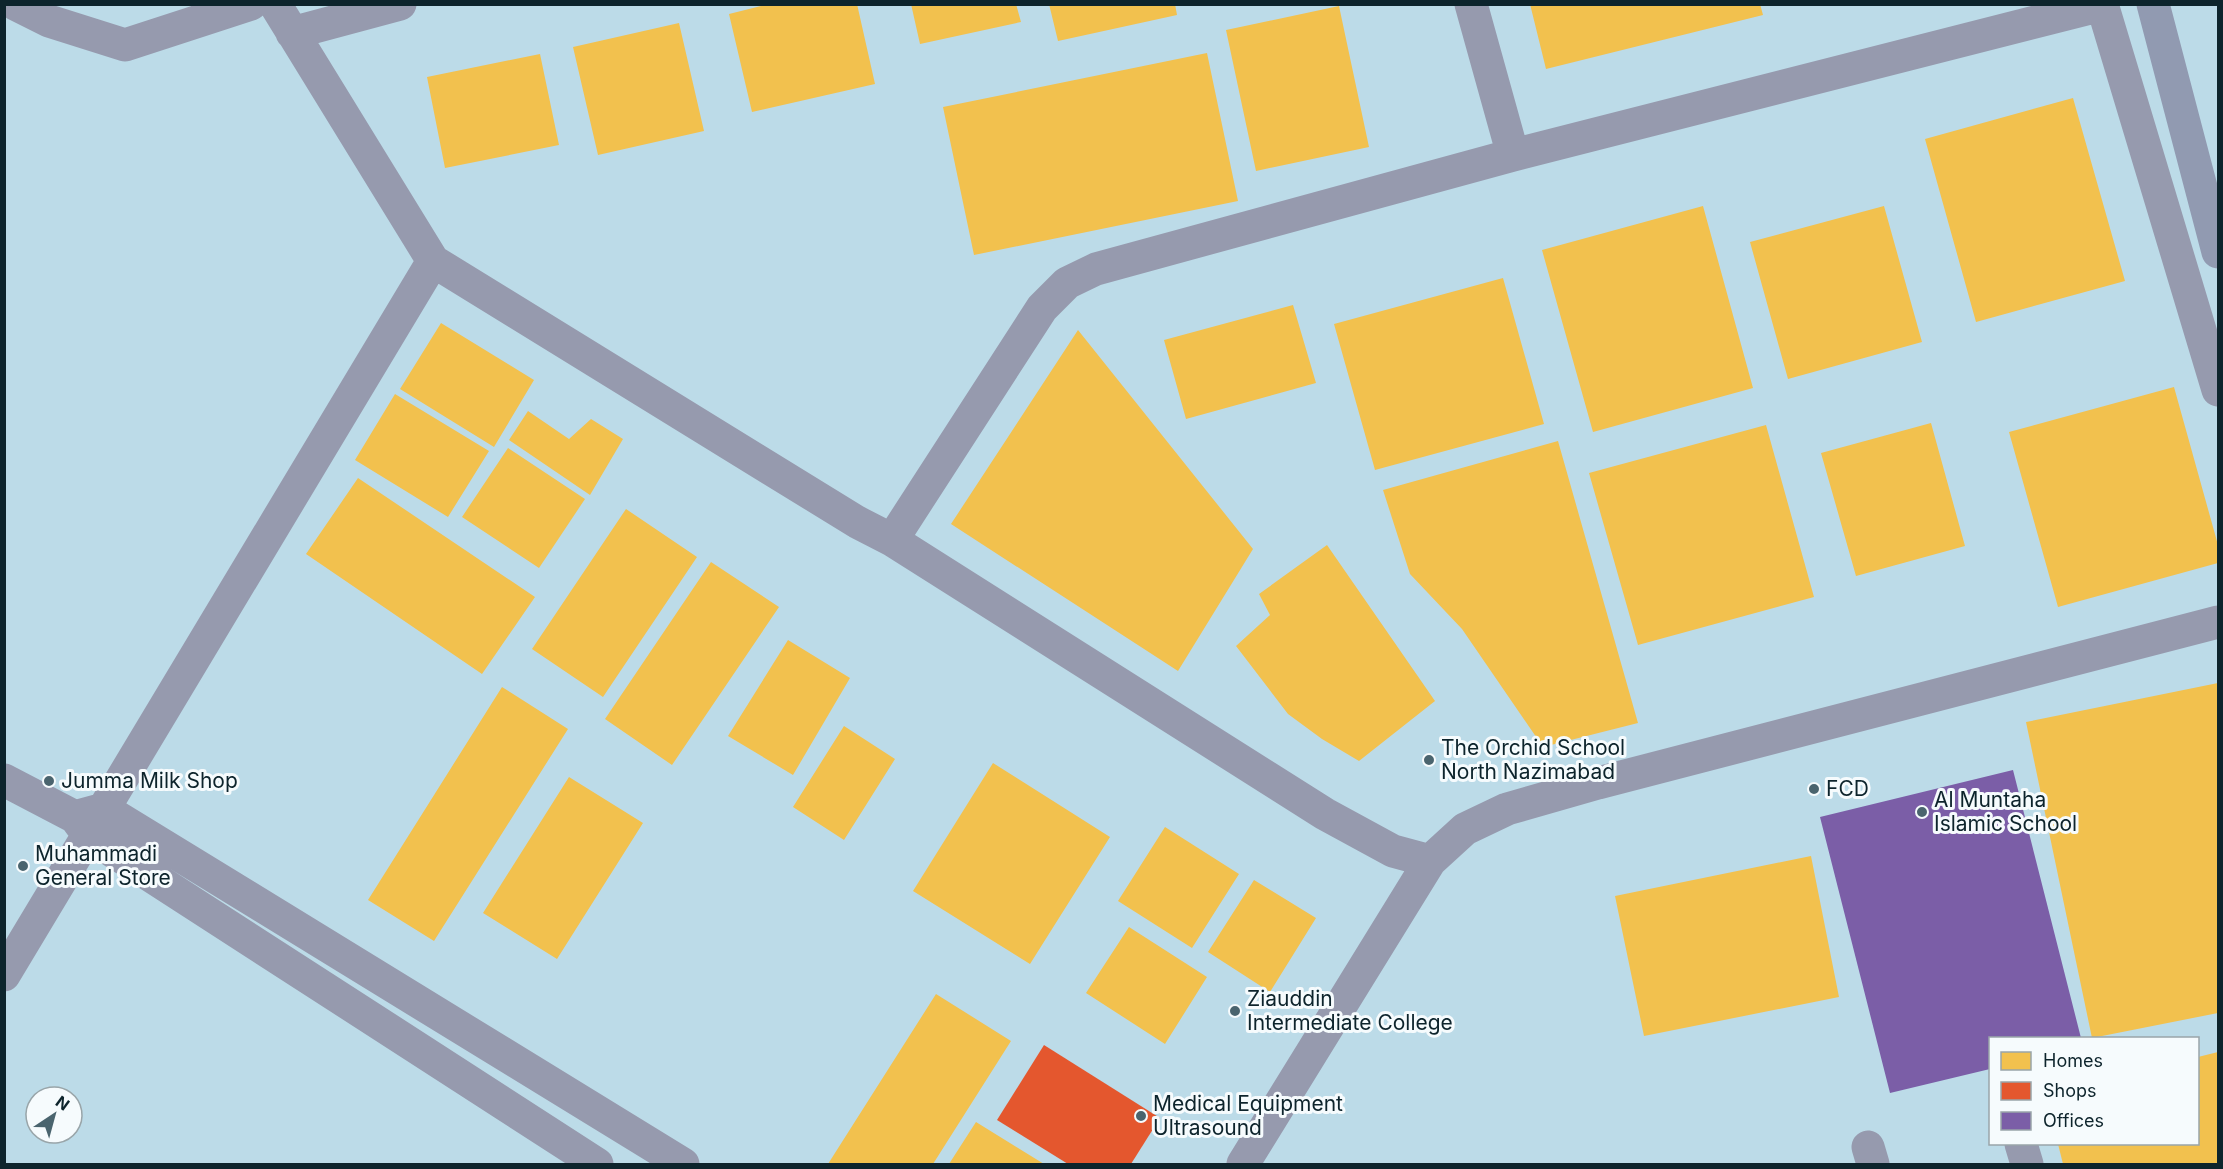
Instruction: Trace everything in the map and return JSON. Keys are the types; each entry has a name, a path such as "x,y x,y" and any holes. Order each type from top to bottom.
{"main road":[{"path":"2153,4 2218,252"}],"street":[{"path":"15,4 49,21 125,45 251,4"},
{"path":"275,4 433,261 857,522 892,540 1325,814 1393,851 1430,861"},
{"path":"292,33 400,4"},
{"path":"1471,4 1513,155"},
{"path":"892,540 1042,308 1067,283 1096,269 1513,155 2102,5 2218,390"},
{"path":"4,975 89,821 433,261"},
{"path":"1243,1164 1430,861 1465,828 1507,809 1598,783 2218,622"},
{"path":"4,780 89,821 683,1164"},
{"path":"89,821 597,1164"},
{"path":"2022,1145 2027,1164"}],"building: Homes":[{"path":"769,4 857,4 875,84 752,112 729,14"},
{"path":"911,4 1016,4 1021,22 920,44"},
{"path":"1049,4 1175,4 1177,15 1058,41"},
{"path":"1530,4 1760,4 1763,15 1546,69"},
{"path":"1339,6 1369,147 1256,171 1226,30"},
{"path":"679,23 704,131 598,155 573,47"},
{"path":"1207,53 1238,201 974,255 943,107"},
{"path":"540,54 559,145 445,168 427,77"},
{"path":"2073,98 2125,281 1976,322 1925,139"},
{"path":"1703,206 1753,388 1593,432 1542,250"},
{"path":"1884,206 1922,342 1788,379 1750,242"},
{"path":"1503,278 1544,424 1375,470 1334,324"},
{"path":"1293,305 1316,383 1186,419 1164,340"},
{"path":"441,323 534,380 494,447 400,389"},
{"path":"1078,330 1253,549 1178,671 951,524"},
{"path":"2174,387 2218,545 2218,563 2058,607 2009,432"},
{"path":"395,394 489,451 448,517 355,460"},
{"path":"528,411 569,439 591,419 623,439 590,495 509,440"},
{"path":"1931,423 1965,546 1856,576 1821,453"},
{"path":"1766,425 1814,597 1638,645 1589,473"},
{"path":"1558,441 1638,723 1543,747 1462,629 1410,574 1383,490"},
{"path":"508,448 585,499 539,568 462,517"},
{"path":"358,478 535,597 482,674 306,554"},
{"path":"626,509 697,557 603,697 532,649"},
{"path":"1327,545 1435,701 1359,761 1322,739 1288,714 1236,646 1270,615 1259,594"},
{"path":"711,562 779,607 672,765 605,719"},
{"path":"788,640 850,678 793,775 728,736"},
{"path":"2218,683 2218,1013 2092,1037 2026,722"},
{"path":"502,687 568,729 434,941 368,900"},
{"path":"844,726 895,759 844,840 793,807"},
{"path":"993,763 1110,837 1030,964 913,891"},
{"path":"569,777 643,823 557,959 483,913"},
{"path":"1165,827 1239,874 1192,948 1118,901"},
{"path":"1811,856 1839,997 1644,1036 1615,896"},
{"path":"1254,880 1316,918 1270,992 1208,952"},
{"path":"1129,927 1207,977 1165,1044 1086,993"},
{"path":"936,994 1011,1041 933,1164 828,1164"},
{"path":"2218,1052 2218,1164 2063,1164 2058,1145 2199,1145 2199,1057"},
{"path":"976,1122 1044,1164 949,1164"}],"building: Shops":[{"path":"1044,1045 1160,1118 1131,1164 1068,1164 997,1120"}],"building: Offices":[{"path":"2013,770 2081,1037 1989,1037 1989,1069 1890,1093 1820,817"}],"place":[{"name":"The Orchid School North Nazimabad","path":"1429,760"},
{"name":"Jumma Milk Shop","path":"49,781"},
{"name":"FCD","path":"1814,789"},
{"name":"Al Muntaha Islamic School","path":"1922,812"},
{"name":"Muhammadi General Store","path":"23,866"},
{"name":"Ziauddin Intermediate College","path":"1235,1011"},
{"name":"Medical Equipment Ultrasound","path":"1141,1116"}]}
